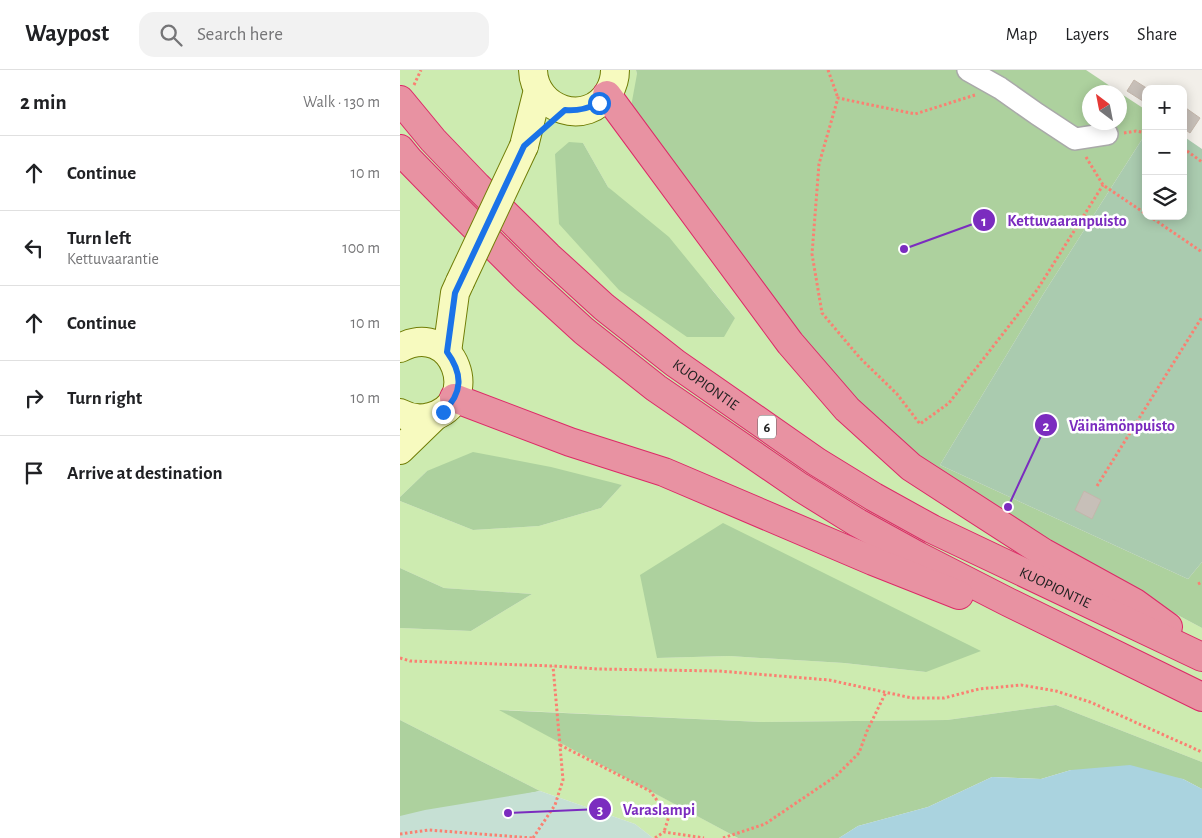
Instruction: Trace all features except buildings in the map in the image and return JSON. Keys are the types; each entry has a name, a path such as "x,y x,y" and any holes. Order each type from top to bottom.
{"highway":[{"path":"611,82 790,343 847,409 911,467 1044,552 1134,603 1202,650"},
{"name":"KUOPIONTIE","path":"406,95 432,140 548,256 604,307 683,368 817,462 924,524 1202,657"},
{"name":"KUOPIONTIE","path":"400,149 527,279 584,330 664,393 800,487 858,523 918,556 1202,697"},
{"path":"454,398 570,442 664,472 873,561 1135,664"}],"main road":[{"path":"535,80 545,100 565,110 577,111 588,109 599,103 611,82"},
{"path":"406,345 457,287 524,146 535,80"},
{"path":"524,146 565,110"},
{"path":"447,352 457,287"},
{"path":"400,413 413,418 424,419 435,416 449,406 458,386 458,374 454,362 447,352 436,345 425,342 406,345"},
{"path":"400,450 435,416"}],"street":[{"path":"968,70 1000,88 1075,139 1107,134"}],"path":[{"path":"406,95 420,70"},
{"path":"828,70 838,98 819,164 812,254 822,313 860,358 897,394 920,424 949,403 1037,290 1103,185"},
{"path":"838,98 914,114 1000,88"},
{"path":"1075,139 1103,185 1142,211"},
{"path":"1187,151 1202,162"},
{"path":"1155,220 1202,252"},
{"path":"1096,486 1202,316"},
{"path":"400,658 410,661 553,666 598,670 718,671 783,676 829,680 912,698 944,698 979,689 1021,685 1056,691 1090,702 1202,752"},
{"path":"400,834 429,830 532,838 555,805 563,780 553,666"},
{"path":"723,838 765,824 836,776 859,753 886,692"},
{"path":"559,745 650,791 669,816 664,832 655,838"},
{"path":"664,832 704,838"}],"green space":[{"path":"400,70 636,70 637,74 916,462 1140,595 1202,628 1202,762 1056,705 947,720 762,722 501,710 738,838 653,838 635,824 540,791 400,720 400,628 471,631 532,594 444,588 400,568 400,501 473,530 539,526 601,508 622,485 427,471 400,497","holes":["583,143 608,187 710,287 735,318 555,154","723,524 926,672 844,663 729,656 657,658"]},
{"path":"636,70 1086,70 1108,85 1082,85 1082,130 1127,130 1127,98 1142,107 1142,139 1044,293 940,465 1188,579 1202,562 1202,628 1140,595 916,462 851,401 630,112 637,74"},
{"path":"1142,139 1142,220 1187,220 1187,139 1202,149 1202,562 1188,579 940,465 1044,293"},
{"path":"569,142 583,143 608,187 669,237 735,318 724,337 687,337 619,290 559,224 555,154"},
{"path":"473,452 551,467 622,485 601,508 539,526 473,530 400,501 400,497 427,471"},
{"path":"723,523 981,651 926,672 844,663 729,656 657,658 640,575"},
{"path":"400,568 444,588 532,594 471,631 400,628"},
{"path":"1056,705 1202,762 1202,789 1183,779 1071,770 1041,779 992,777 928,807 858,826 839,838 738,838 499,710 762,722 947,720"},
{"path":"400,720 540,791 400,820"},
{"path":"540,791 635,824 653,838 400,838 400,816 425,810"}],"water":[{"path":"1130,765 1183,779 1202,789 1202,838 839,838 858,826 928,807 992,777 1041,779 1071,770"}],"place":[{"name":"Kettuvaaranpuisto","path":"904,249"},
{"name":"Väinämönpuisto","path":"1008,507"},
{"name":"Varaslampi","path":"508,813"}],"route":[{"path":"443,412 454,398 458,386 458,374 454,362 447,352 455,293 524,146 565,110 577,111 588,109 599,103"}]}
